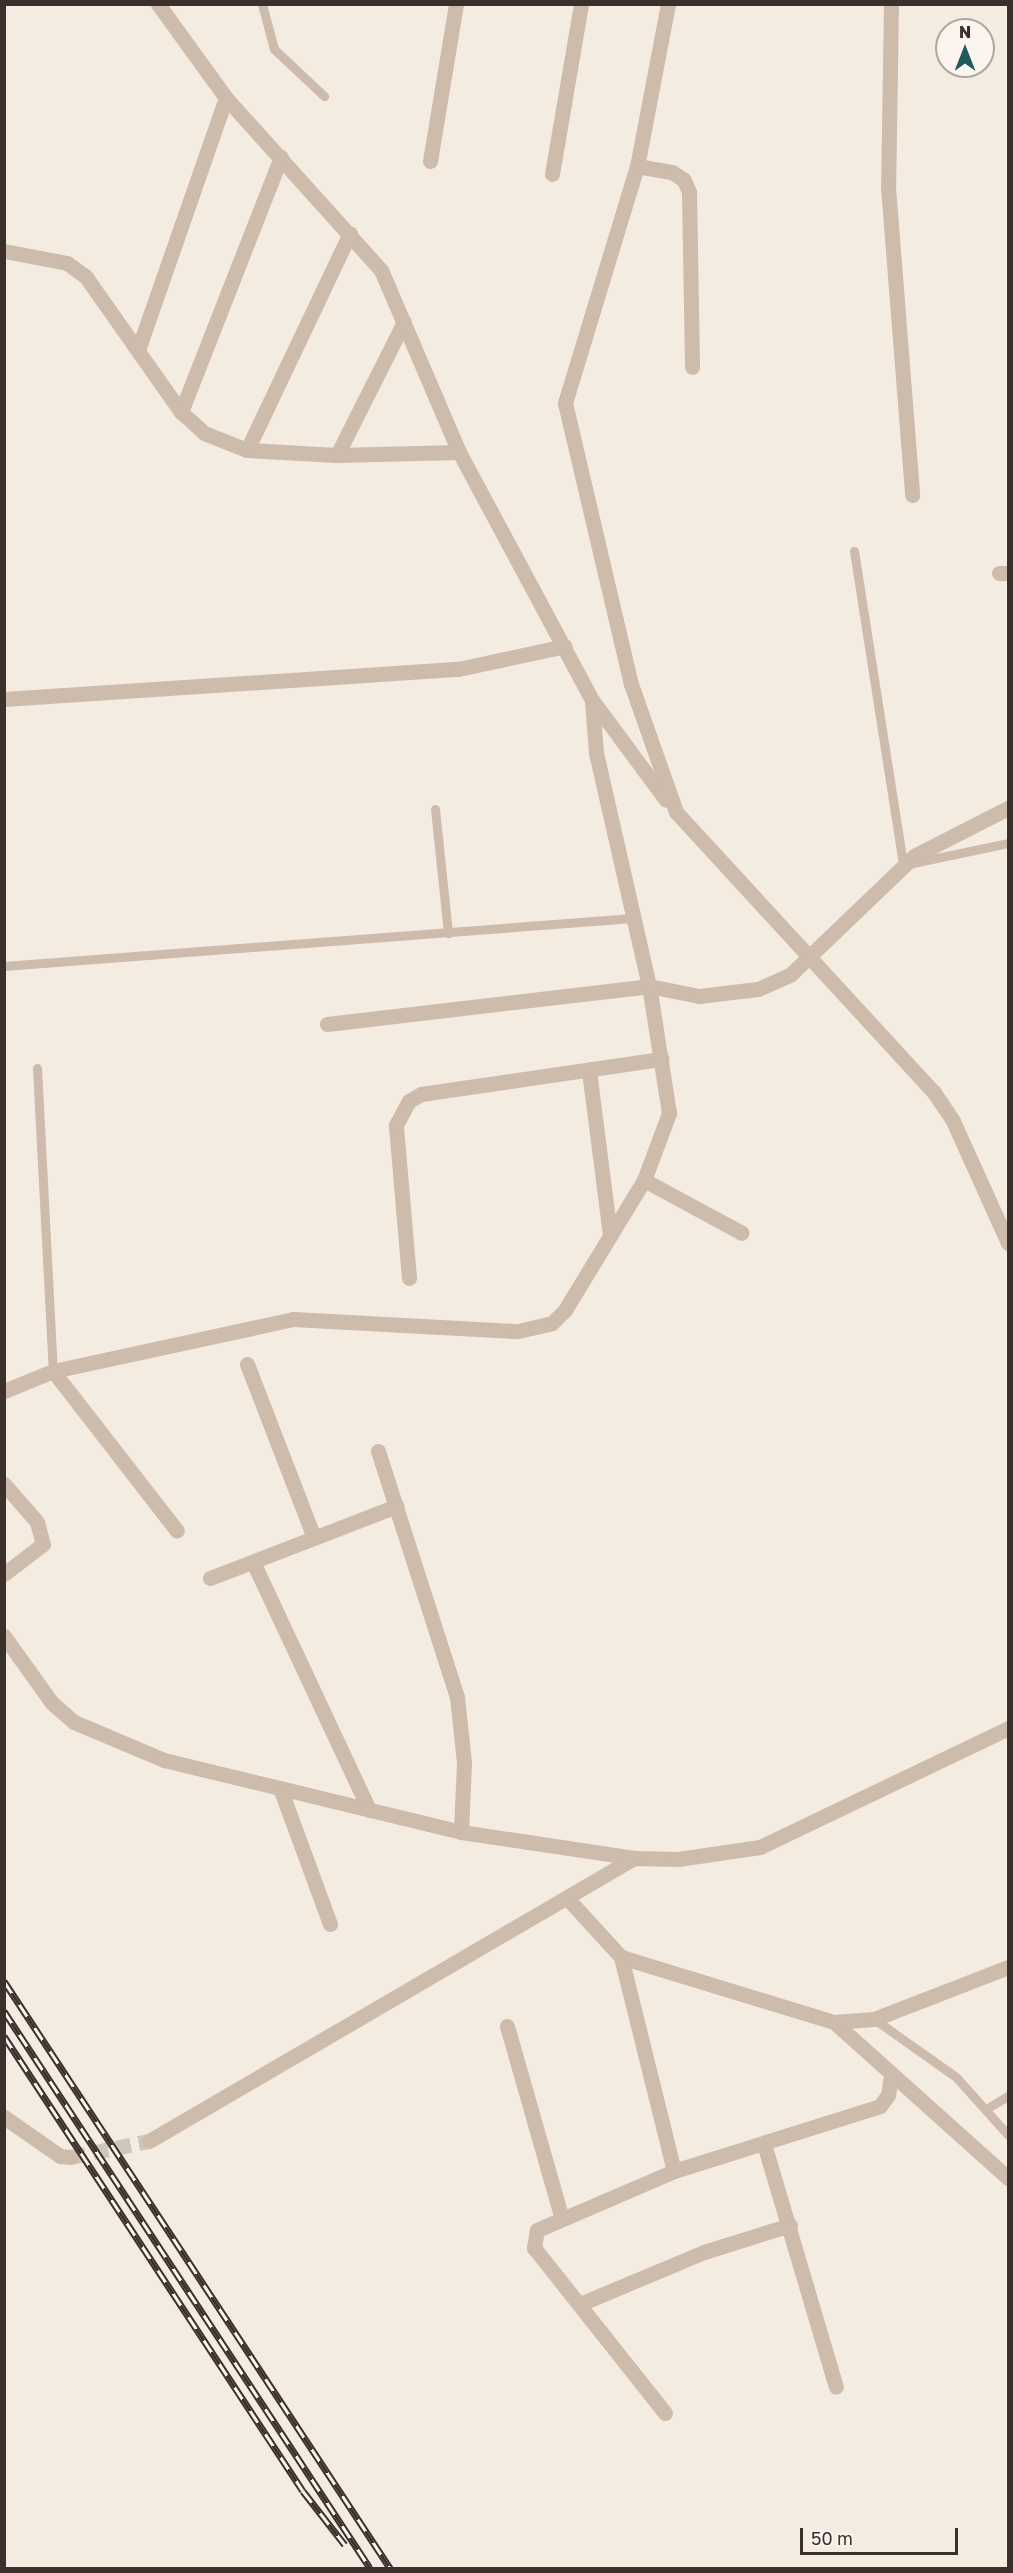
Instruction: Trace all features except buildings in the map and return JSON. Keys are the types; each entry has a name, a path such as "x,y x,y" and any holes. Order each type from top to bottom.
{"street":[{"path":"158,4 226,98 381,270 459,452 592,700 676,812 938,1098 953,1121 1008,1243"},
{"path":"430,161 456,4"},
{"path":"552,174 580,4"},
{"path":"668,4 638,166 565,403 631,684 676,812"},
{"path":"891,4 888,187 912,495"},
{"path":"138,350 226,98"},
{"path":"181,412 281,157"},
{"path":"638,166 672,172 684,180 689,192 692,367"},
{"path":"247,450 350,233"},
{"path":"4,251 67,263 101,294 181,412 204,433 247,450 337,454 459,452"},
{"path":"337,454 404,322"},
{"path":"4,699 458,669 565,646"},
{"path":"4,1391 53,1371 293,1319 538,1328 566,1310 644,1180 669,1113 650,986 596,753 592,700"},
{"path":"327,1024 650,986 699,996 758,989 790,974 903,865 932,845 1008,808"},
{"path":"410,1278 396,1125 408,1101 421,1094 661,1059"},
{"path":"590,1071 610,1234"},
{"path":"644,1180 742,1233"},
{"path":"247,1364 314,1538"},
{"path":"53,1371 177,1531"},
{"path":"378,1451 398,1506 457,1697 464,1762 461,1832"},
{"path":"4,1484 37,1522 43,1544 4,1574"},
{"path":"210,1578 398,1506"},
{"path":"253,1562 369,1810"},
{"path":"4,1636 52,1703 74,1722 164,1760 461,1832 634,1858 678,1858 760,1847 1008,1728"},
{"path":"280,1788 330,1924"},
{"path":"149,2141 634,1858"},
{"path":"567,1898 621,1957 674,2171"},
{"path":"621,1957 834,2022 862,2043 891,2076 1008,2178"},
{"path":"834,2022 874,2019 1008,1967"},
{"path":"507,2026 561,2216"},
{"path":"665,2413 534,2247 532,2238 537,2230 561,2216 674,2171 880,2106 888,2095 891,2076"},
{"path":"4,2117 60,2156 71,2157"},
{"path":"764,2144 790,2225 836,2387"},
{"path":"580,2304 704,2252 790,2225"}],"lane":[{"path":"262,4 274,49 324,96"},
{"path":"854,551 903,865 1008,843"},
{"path":"435,809 448,933"},
{"path":"4,966 633,918"},
{"path":"37,1068 53,1371"},
{"path":"874,2019 956,2077 1008,2135"},
{"path":"986,2109 1008,2096"}],"tunnel":[{"path":"71,2157 149,2141"}],"railway":[{"path":"4,1981 390,2568"},
{"path":"4,2011 370,2568"},
{"path":"4,2036 303,2491 345,2545"}]}
